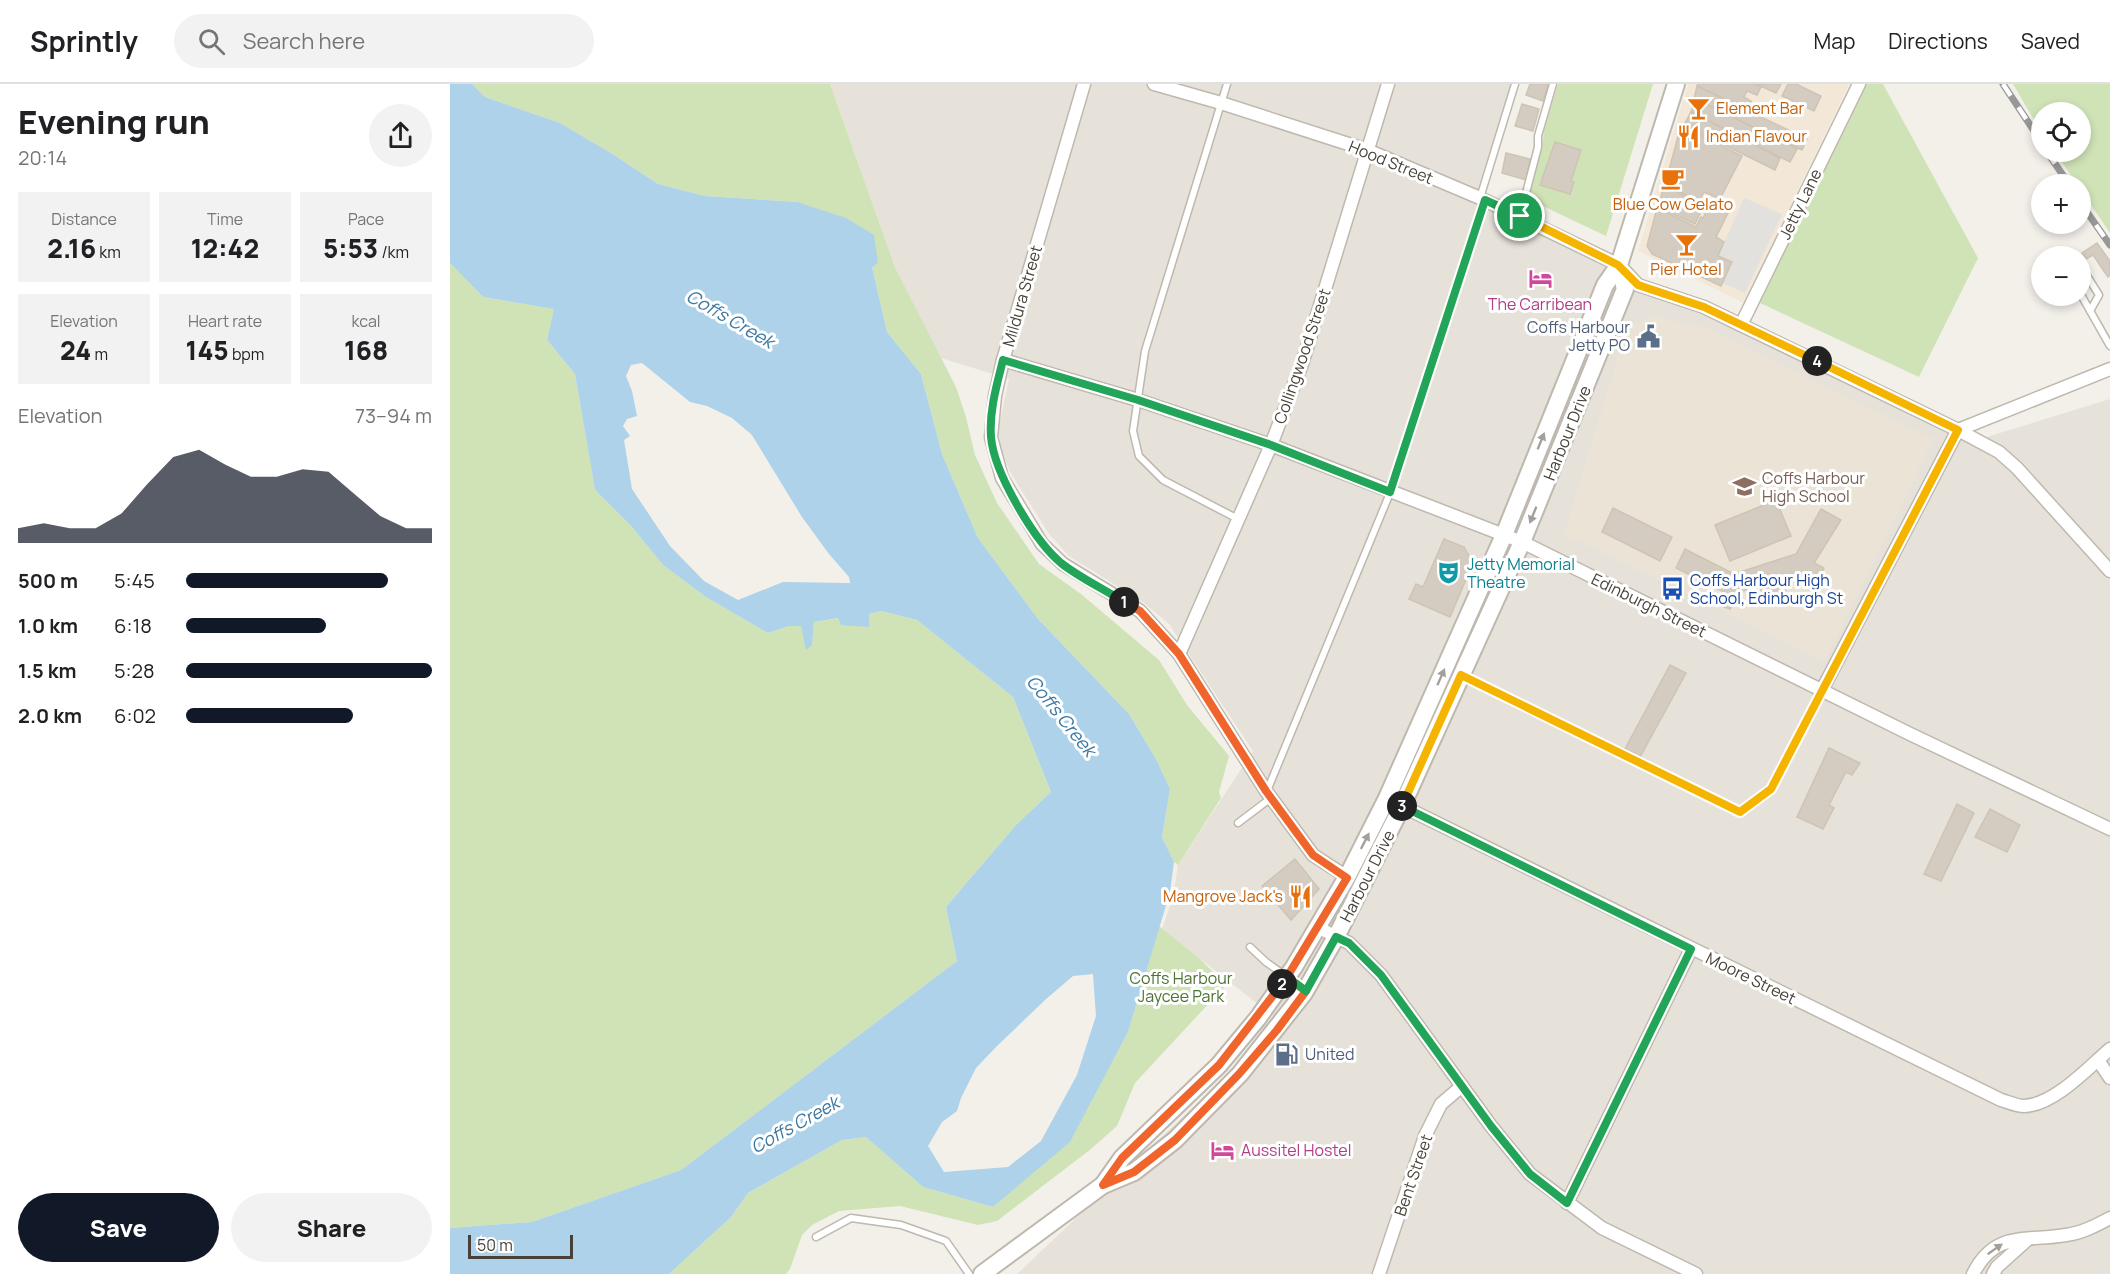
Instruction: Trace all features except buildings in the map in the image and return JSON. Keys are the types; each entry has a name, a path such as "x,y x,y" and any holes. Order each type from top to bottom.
{"street":[{"name":"Mildura Street","path":"1084,84 1003,360 995,396 991,437 1002,478 1042,544 1062,564 1140,611 1179,654 1269,795 1313,855 1347,878"},
{"name":"Hood Street","path":"1154,84 1367,150 1482,199 1618,265 1638,285 1704,307 1958,430 1999,452 2017,468 2110,571"},
{"name":"Collingwood Street","path":"1179,654 1271,445 1302,364 1388,84"},
{"name":"Harbour Drive","path":"982,1274 1103,1185 1134,1172 1175,1140 1239,1074 1277,1030 1306,991 1336,937 1394,802 1605,285 1618,265 1676,84"},
{"name":"Jetty Lane","path":"1741,325 1859,84"},
{"name":"Harbour Drive","path":"1103,1185 1122,1158 1219,1065 1287,977 1394,802 1461,675 1522,542 1625,289 1618,265"},
{"name":"Edinburgh Street","path":"1003,360 1138,400 1271,445 1522,542 2044,799 2110,829"},
{"path":"1822,690 1958,430 2110,369"},
{"name":"Moore Street","path":"1394,802 2001,1100 2022,1106 2041,1103 2070,1084 2110,1049"},
{"path":"1317,927 1349,943 1381,975 1491,1126 1530,1174 1602,1228 1680,1270 1696,1274"},
{"path":"1567,1203 1691,949"},
{"path":"2097,1060 2110,1078"},
{"name":"Bent Street","path":"1379,1274 1425,1136 1441,1104 1462,1086"},
{"path":"1973,1274 1985,1256 2002,1243 2017,1239 2069,1235 2110,1218"},
{"path":"1993,1274 1997,1267 2026,1240"}],"lane":[{"path":"1227,84 1145,351 1133,431 1139,456 1163,480 1238,519"},
{"path":"1238,823 1269,795 1390,492 1482,199 1515,84"},
{"path":"1520,216 1538,147 1538,136 1553,84"},
{"path":"2090,311 2099,295 2091,282"},
{"path":"2087,306 2110,346"},
{"path":"1461,675 1740,812 1771,789 1822,690"},
{"path":"1250,947 1306,991"},
{"path":"816,1237 851,1218 901,1225 946,1241 969,1274"}],"shaded area":[{"path":"830,84 1512,84 1480,198 1619,265 1638,285 1676,296 1977,440 2110,399 2110,1274 1017,1274 1282,1023 1162,929 1173,897 1178,865 1253,751 1169,624 1144,603 1069,556 1049,534 1010,472 1001,449 998,430 1009,379 941,358 895,267"},
{"path":"1688,84 1849,84 1744,303 1638,251"},
{"path":"1744,198 1782,214 1745,293 1723,283 1732,263 1718,256"},
{"name":"Coffs Harbour High School","path":"1655,317 1706,328 1933,439 1825,661 1564,534 1622,344 1630,325"}],"green space":[{"path":"472,84 830,84 895,267 956,387 975,455 997,503 1039,564 1081,594 1159,660 1187,705 1229,756 1219,792 1221,798 1178,865 1174,862 1162,837 1170,789 1156,759 1129,714 1038,619 978,538 942,454 921,374 887,332 872,267 797,202 705,196 658,184 560,123 485,97"},
{"path":"1558,84 1653,84 1606,236 1528,199"},
{"path":"1866,84 1883,84 1978,258 1919,377 1760,303"},
{"path":"2013,84 2110,84 2110,233 2091,205 2091,174 2070,174 2062,162 2091,162 2091,102 2031,102 2031,115"},
{"path":"450,263 483,297 555,309 547,340 575,374 595,490 632,527 663,565 706,597 768,633 789,626 801,626 812,645 814,622 839,618 869,626 869,614 881,611 917,620 1013,697 1051,792 1016,825 946,907 957,961 681,1170 532,1222 450,1228"},
{"name":"Coffs Harbour Jaycee Park","path":"1159,926 1199,958 1226,985 1135,1083 1117,1126 1091,1149 997,1221 978,1225 900,1206 839,1211 812,1225 802,1235 790,1269 786,1274 669,1274 731,1217 748,1193 842,1140 866,1137 923,1187 993,1207 1070,1141 1128,1032"}],"water":[{"name":"Coffs Creek","path":"450,84 472,84 485,97 560,123 658,184 705,196 797,202 846,218 874,235 878,263 872,267 887,332 921,374 942,454 978,538 1038,619 1129,714 1156,759 1170,789 1162,837 1174,862 1170,892 1128,1032 1070,1142 993,1207 923,1187 866,1137 842,1140 748,1193 731,1217 669,1274 450,1274 450,1228 532,1222 681,1170 957,961 946,907 1016,825 1051,792 1013,697 917,620 881,611 869,614 869,627 841,625 838,618 814,622 812,645 806,650 801,626 789,626 768,633 706,597 663,565 632,527 595,490 575,374 547,340 554,309 483,297 450,263","holes":["642,363 690,402 707,406 732,418 752,435 802,517 849,577 850,583 783,582 738,600 704,581 670,546 632,489 624,440 630,436 623,426 627,419 637,416 632,391 626,376 631,365","1093,974 1096,1016 1077,1075 1041,1141 1008,1167 944,1172 928,1146 942,1122 957,1111 976,1068 1045,1000 1073,976"]}],"railway":[{"path":"2003,84 2031,126"},
{"path":"2054,162 2062,174"},
{"path":"2091,218 2110,245"}],"place":[{"name":"Element Bar","path":"1698,108"},
{"name":"Indian Flavour","path":"1688,136"},
{"name":"Blue Cow Gelato","path":"1673,179"},
{"name":"Pier Hotel","path":"1686,244"},
{"name":"The Carribean","path":"1540,279"},
{"name":"Coffs Harbour Jetty PO","path":"1648,336"},
{"name":"Coffs Harbour High School","path":"1744,487"},
{"name":"Jetty Memorial Theatre","path":"1449,573"},
{"name":"Coffs Harbour High School, Edinburgh St","path":"1672,589"},
{"name":"Mangrove Jack's","path":"1301,896"},
{"name":"United","path":"1287,1054"},
{"name":"Aussitel Hostel","path":"1223,1150"}],"route":[{"path":"1520,216 1485,200 1390,492 1271,445 1138,400 1003,360 995,396 991,437 1002,478 1042,544 1062,564 1140,611 1179,654 1266,791 1313,855 1347,878 1287,977 1306,991 1277,1030 1239,1074 1175,1140 1134,1172 1103,1185 1122,1158 1219,1065 1258,1018 1287,977 1306,991 1336,937 1349,943 1381,975 1491,1126 1530,1174 1567,1203 1691,949 1402,806 1461,675 1740,812 1771,789 1958,430 1704,307 1638,285 1618,265 1520,216"}]}
